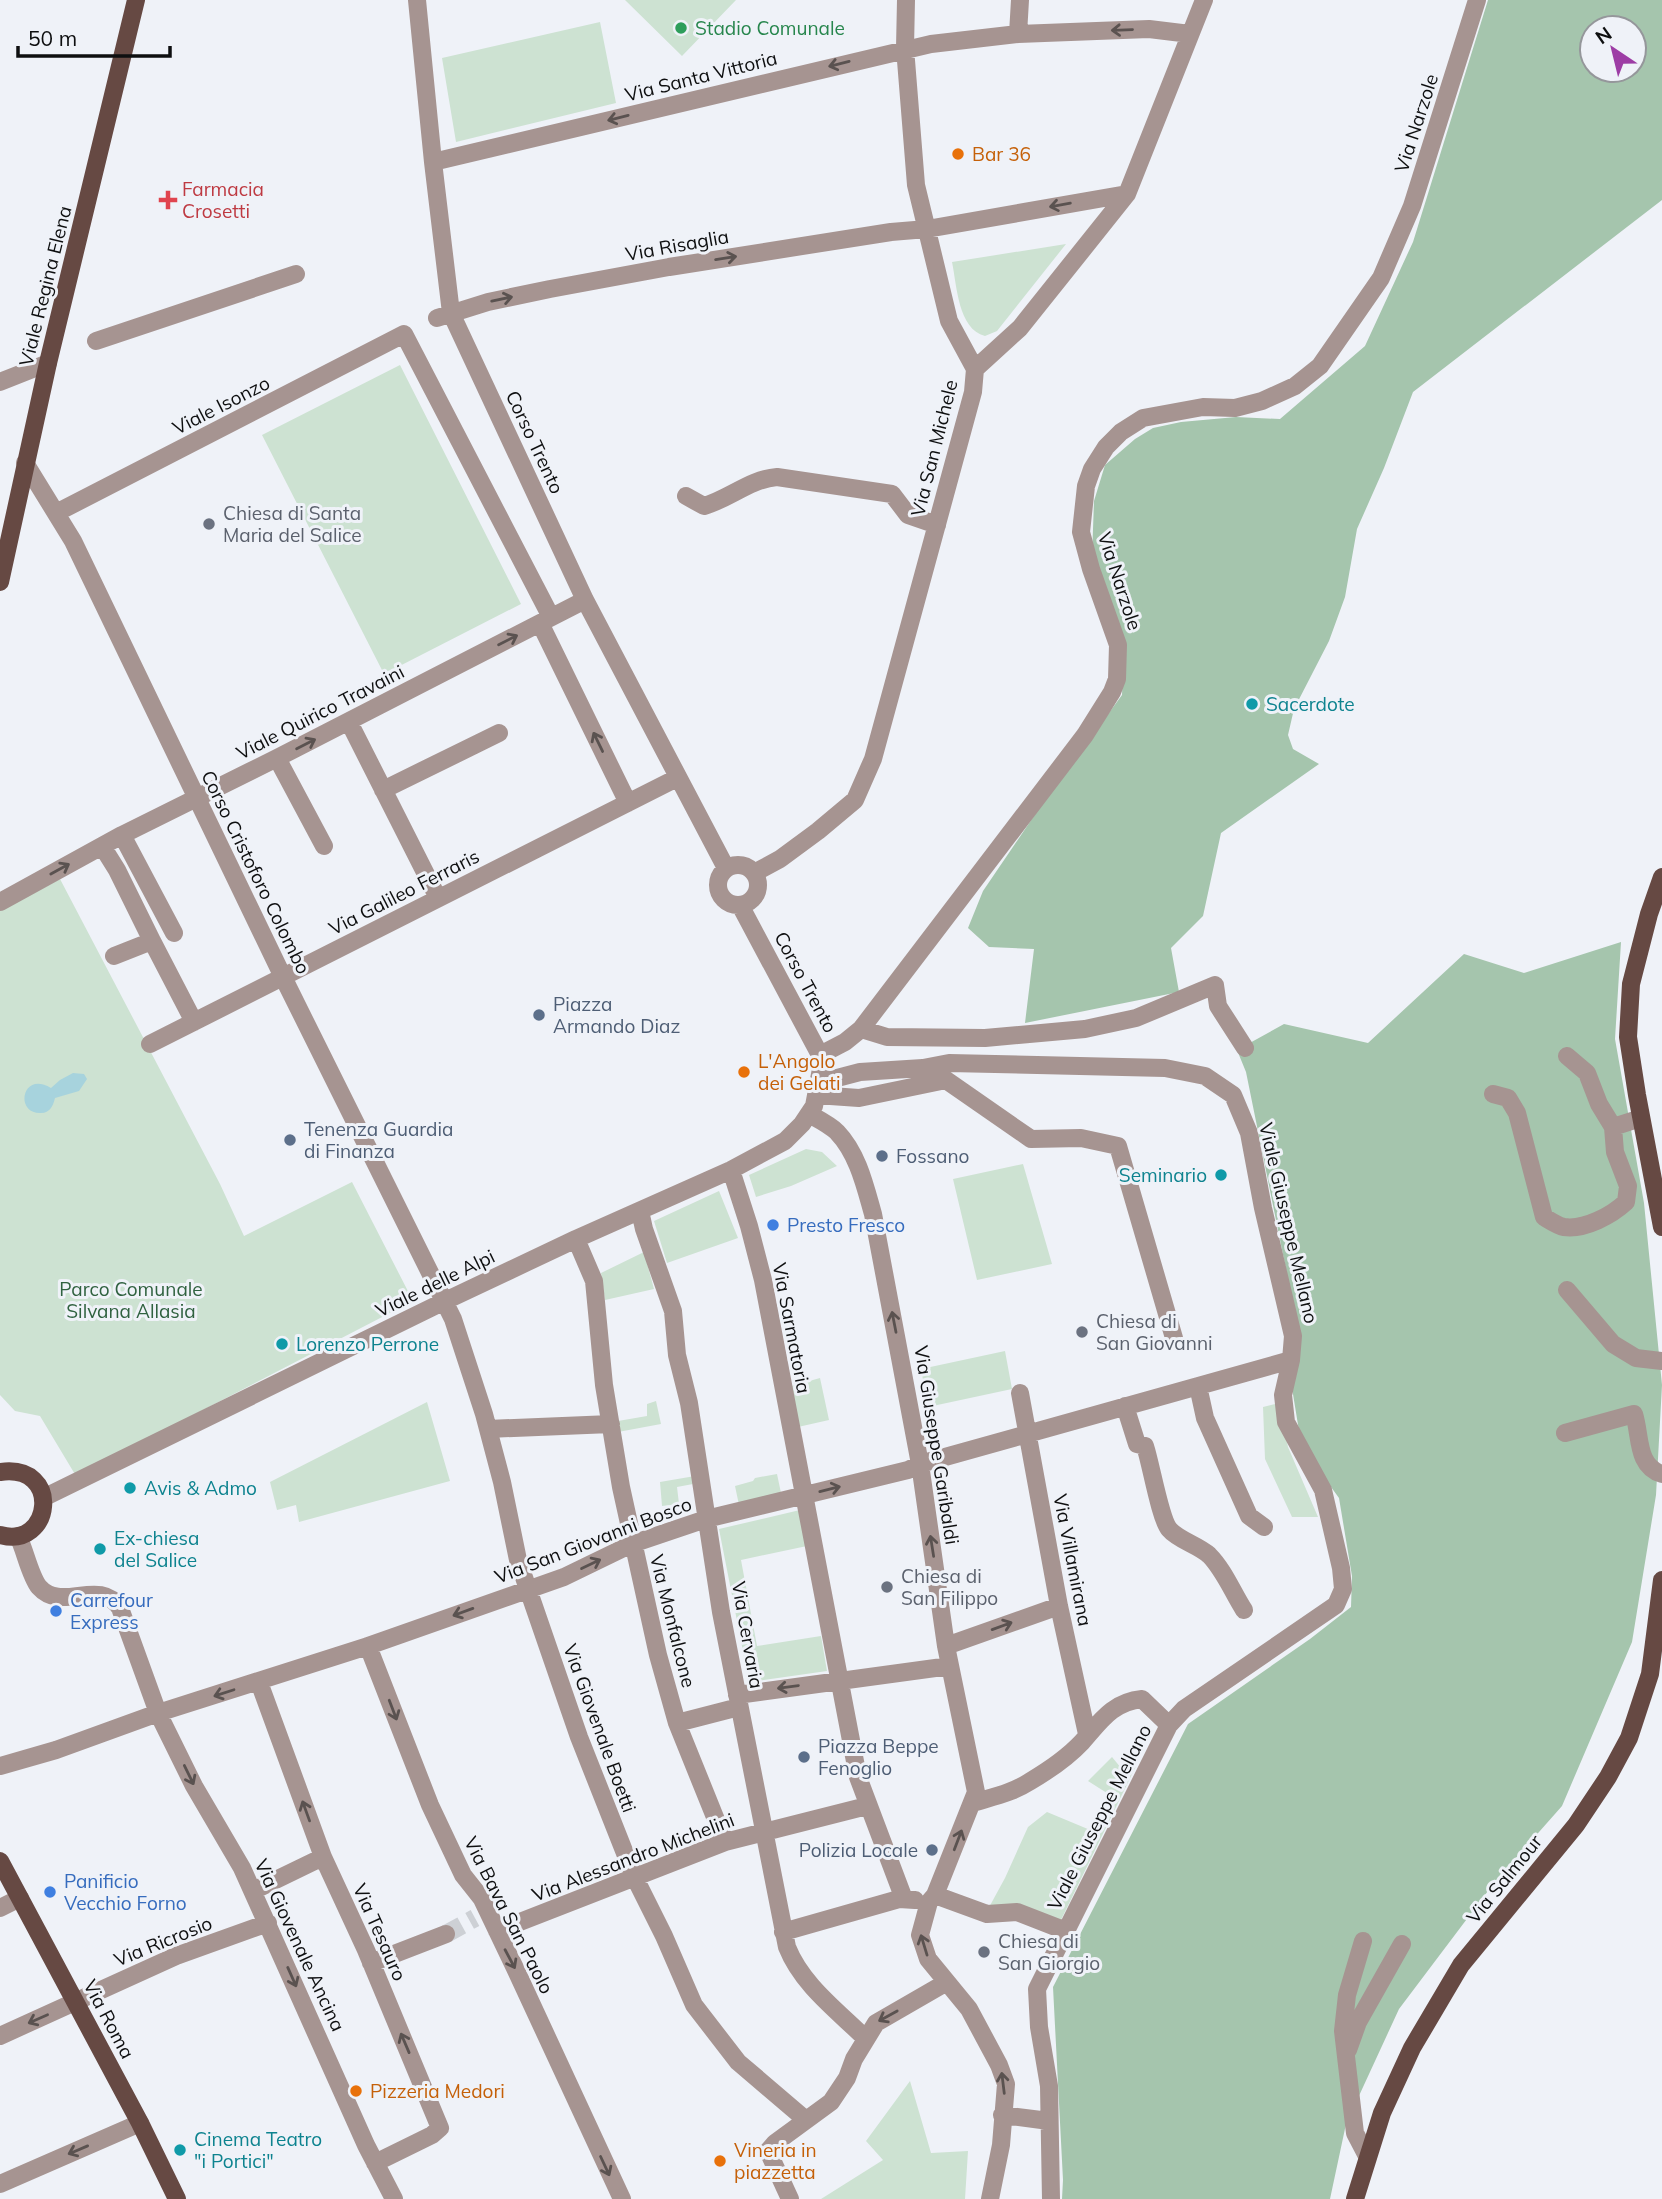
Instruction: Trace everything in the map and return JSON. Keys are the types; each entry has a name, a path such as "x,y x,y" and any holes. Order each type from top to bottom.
{"main road":[{"name":"Viale Regina Elena","path":"0,582 48,363 136,0"},
{"path":"1662,877 1649,914 1631,984 1628,1037 1662,1227"},
{"path":"0,1472 23,1472 40,1487 43,1497 44,1508 35,1526 6,1536"},
{"name":"Via Salmour","path":"1355,2199 1382,2113 1412,2048 1461,1965 1576,1825 1608,1777 1629,1738 1650,1674 1662,1580"},
{"name":"Via Roma","path":"0,1861 140,2123 177,2199"}],"street":[{"name":"Corso Trento","path":"417,0 433,162 444,316 585,600 726,868"},
{"path":"906,0 905,48 916,185 949,321 975,369"},
{"path":"1018,34 1020,0"},
{"name":"Via San Michele","path":"754,873 780,859 855,800 873,759 973,391 975,369 1020,328 1127,194 1204,0"},
{"name":"Via Narzole","path":"820,1055 845,1042 861,1029 1085,735 1112,692 1116,679 1118,645 1081,532 1086,485 1092,469 1106,447 1121,432 1143,418 1203,407 1235,408 1262,401 1295,386 1320,366 1381,278 1412,206 1477,0"},
{"name":"Via Santa Vittoria","path":"433,162 905,48 1018,34 1149,29 1190,34"},
{"name":"Via Risaglia","path":"444,316 488,302 668,267 891,232 927,229 1127,194"},
{"path":"96,341 296,274"},
{"name":"Viale Isonzo","path":"56,513 404,334 545,620"},
{"path":"0,382 48,363"},
{"name":"Corso Cristoforo Colombo","path":"25,463 74,541 283,976 445,1301"},
{"path":"686,496 704,506 762,478 777,477 892,494 908,515 936,525"},
{"name":"Viale Quirico Travaini","path":"0,902 197,796 349,722 585,600"},
{"path":"545,620 628,803"},
{"path":"349,722 438,898"},
{"path":"383,790 499,733"},
{"path":"277,758 324,846"},
{"name":"Via Galileo Ferraris","path":"150,1044 677,778"},
{"path":"122,835 174,933"},
{"path":"102,846 117,870 194,1022"},
{"path":"744,865 754,873 758,890 751,900 740,905 727,902 719,892 718,879 726,868 744,865"},
{"name":"Corso Trento","path":"740,905 820,1055 817,1089"},
{"path":"114,957 152,941"},
{"path":"861,1029 887,1037 985,1038 1085,1029 1136,1018 1215,985 1218,1006 1245,1048"},
{"path":"1493,1094 1508,1098 1517,1113 1544,1217 1563,1227 1592,1223 1614,1213 1626,1202 1628,1185 1615,1152 1613,1127 1599,1104 1587,1073 1567,1056"},
{"name":"Viale Giuseppe Mellano","path":"817,1089 860,1072 923,1068 949,1063 1165,1068 1205,1076 1233,1095 1249,1133 1263,1208 1293,1336 1283,1395 1286,1422 1323,1490 1341,1568 1343,1589 1336,1605 1184,1709 1169,1725 1037,1989 1038,2027 1049,2086 1051,2199"},
{"path":"817,1089 859,1098 946,1080 1031,1139 1081,1138 1118,1146 1174,1338"},
{"name":"Viale delle Alpi","path":"43,1497 445,1301 731,1170 785,1141 809,1114 817,1089"},
{"name":"Via Giuseppe Garibaldi","path":"809,1114 836,1131 862,1174 876,1227 920,1464 946,1646 976,1792 920,1935 928,1959 969,2009 999,2065 1006,2084 1001,2146 990,2199"},
{"path":"1613,1127 1641,1118"},
{"name":"Via Sarmatoria","path":"731,1170 763,1280 839,1682"},
{"name":"Via Cervaria","path":"640,1211 673,1311 677,1355 689,1403 738,1701 783,1932 794,1964 814,1989 866,2039"},
{"name":"Via Monfalcone","path":"576,1239 594,1281 604,1385 632,1544 655,1644 677,1723 724,1842"},
{"path":"1567,1290 1612,1343 1636,1358 1662,1361"},
{"name":"Via Giovenale Boetti","path":"445,1301 488,1429 527,1589 579,1737 634,1876 694,2005 738,2062 806,2120"},
{"name":"Via San Giovanni Bosco","path":"0,1766 56,1750 158,1713 369,1646 564,1577 632,1544 706,1519 908,1470 920,1464 1291,1360"},
{"path":"1198,1386 1205,1418 1249,1516 1264,1527"},
{"name":"Via Villamirana","path":"1020,1393 1059,1606 1087,1734"},
{"path":"1125,1406 1137,1444 1145,1446 1153,1469 1163,1517 1169,1530 1209,1555 1244,1610"},
{"path":"1565,1433 1634,1414 1642,1457 1652,1471 1662,1474"},
{"path":"488,1429 611,1424"},
{"name":"Via Giovenale Ancina","path":"6,1536 38,1586 50,1595 73,1597 104,1594 114,1599 120,1608 158,1713 194,1786 253,1891 394,2199"},
{"path":"946,1646 1059,1606"},
{"name":"Via Bava San Paolo","path":"369,1646 430,1805 463,1875 482,1899 481,1914 497,1931 622,2199"},
{"path":"677,1723 738,1701 839,1682 950,1666"},
{"name":"Via Tesauro","path":"259,1682 323,1857 372,1964 440,2128 432,2135 375,2162"},
{"path":"839,1682 858,1777 904,1899"},
{"path":"973,1803 1018,1789 1031,1781 1082,1741 1105,1716 1127,1701 1142,1699 1169,1725"},
{"name":"Via Alessandro Michelini","path":"497,1931 724,1842 867,1806"},
{"path":"253,1891 323,1857"},
{"path":"0,1908 20,1898"},
{"path":"783,1932 904,1899 932,1899 987,1914 1017,1912 1066,1931"},
{"name":"Via Ricrosio","path":"0,2036 176,1956 268,1923"},
{"path":"372,1964 446,1934"},
{"path":"1363,1941 1347,1995 1343,2031 1355,2133 1367,2156"},
{"path":"1346,2054 1358,2022 1402,1944"},
{"path":"790,2199 768,2151 831,2102 876,2023 947,1982"},
{"path":"1002,2115 1049,2121"},
{"path":"0,2184 140,2123"}],"green space":[{"name":"Stadio Comunale","path":"625,0 736,0 682,56"},
{"path":"1488,0 1662,0 1662,200 1413,392 1357,529 1345,597 1329,641 1294,709 1288,735 1293,749 1319,764 1221,833 1203,916 1171,948 1179,992 1025,1023 1034,949 989,947 968,928 983,891 1122,695 1124,640 1092,557 1094,501 1105,465 1135,439 1153,428 1181,422 1236,417 1280,419 1365,346 1413,242"},
{"path":"600,22 616,103 456,142 442,58"},
{"path":"1066,244 997,331 985,336 969,325 960,305 952,262"},
{"path":"400,365 521,604 384,674 262,435"},
{"name":"Parco Comunale Silvana Allasia","path":"60,879 220,1184 244,1236 352,1182 413,1301 76,1476 40,1416 15,1411 0,1395 0,911"},
{"path":"1621,942 1615,1039 1644,1203 1662,1385 1656,1495 1632,1642 1562,1806 1494,1883 1399,2009 1346,2124 1330,2199 1062,2199 1053,1987 1188,1724 1351,1607 1352,1576 1339,1498 1310,1458 1300,1437 1292,1388 1291,1294 1246,1072 1237,1050 1284,1024 1368,1043 1464,954 1524,973"},
{"path":"806,1149 822,1152 837,1166 791,1186 756,1197 749,1175"},
{"path":"1023,1164 1052,1264 977,1280 953,1179"},
{"path":"719,1191 738,1238 667,1263 654,1221"},
{"path":"644,1252 654,1289 605,1300 601,1273"},
{"path":"1005,1351 1012,1389 928,1407 921,1369"},
{"path":"820,1378 829,1420 798,1427 788,1387"},
{"path":"656,1401 661,1424 618,1432 618,1421 647,1416 647,1404"},
{"path":"427,1402 450,1481 299,1522 296,1505 277,1510 270,1482"},
{"path":"1279,1403 1288,1447 1318,1517 1292,1517 1265,1459 1263,1407"},
{"path":"777,1474 781,1493 739,1505 735,1486 755,1478"},
{"path":"695,1476 693,1484 677,1487 679,1504 662,1506 660,1482"},
{"path":"800,1510 807,1546 741,1560 757,1646 821,1636 827,1671 749,1682 719,1529"},
{"path":"1112,1757 1126,1774 1136,1766 1059,1924 987,1911 1028,1827 1047,1812 1095,1832 1110,1795 1088,1781"},
{"path":"910,2081 931,2153 968,2151 965,2199 821,2199 883,2160 866,2141"}],"water":[{"path":"73,1073 84,1074 87,1079 79,1091 55,1098 51,1108 44,1113 32,1111 27,1107 25,1094 33,1084 51,1088"}],"tunnel":[{"path":"446,1934 475,1918"}],"place":[{"name":"Stadio Comunale","path":"681,28"},
{"name":"Bar 36","path":"958,154"},
{"name":"Farmacia Crosetti","path":"168,200"},
{"name":"Chiesa di Santa Maria del Salice","path":"209,524"},
{"name":"Sacerdote","path":"1252,704"},
{"name":"Piazza Armando Diaz","path":"539,1015"},
{"name":"L'Angolo dei Gelati","path":"744,1072"},
{"name":"Tenenza Guardia di Finanza","path":"290,1140"},
{"name":"Fossano","path":"882,1156"},
{"name":"Seminario","path":"1221,1175"},
{"name":"Presto Fresco","path":"773,1225"},
{"name":"Chiesa di San Giovanni","path":"1082,1332"},
{"name":"Lorenzo Perrone","path":"282,1344"},
{"name":"Avis & Admo","path":"130,1488"},
{"name":"Ex-chiesa del Salice","path":"100,1549"},
{"name":"Chiesa di San Filippo","path":"887,1587"},
{"name":"Carrefour Express","path":"56,1611"},
{"name":"Piazza Beppe Fenoglio","path":"804,1757"},
{"name":"Polizia Locale","path":"932,1850"},
{"name":"Panificio Vecchio Forno","path":"50,1892"},
{"name":"Chiesa di San Giorgio","path":"984,1952"},
{"name":"Pizzeria Medori","path":"356,2091"},
{"name":"Cinema Teatro \"i Portici\"","path":"180,2150"},
{"name":"Vineria in piazzetta","path":"720,2161"}]}
